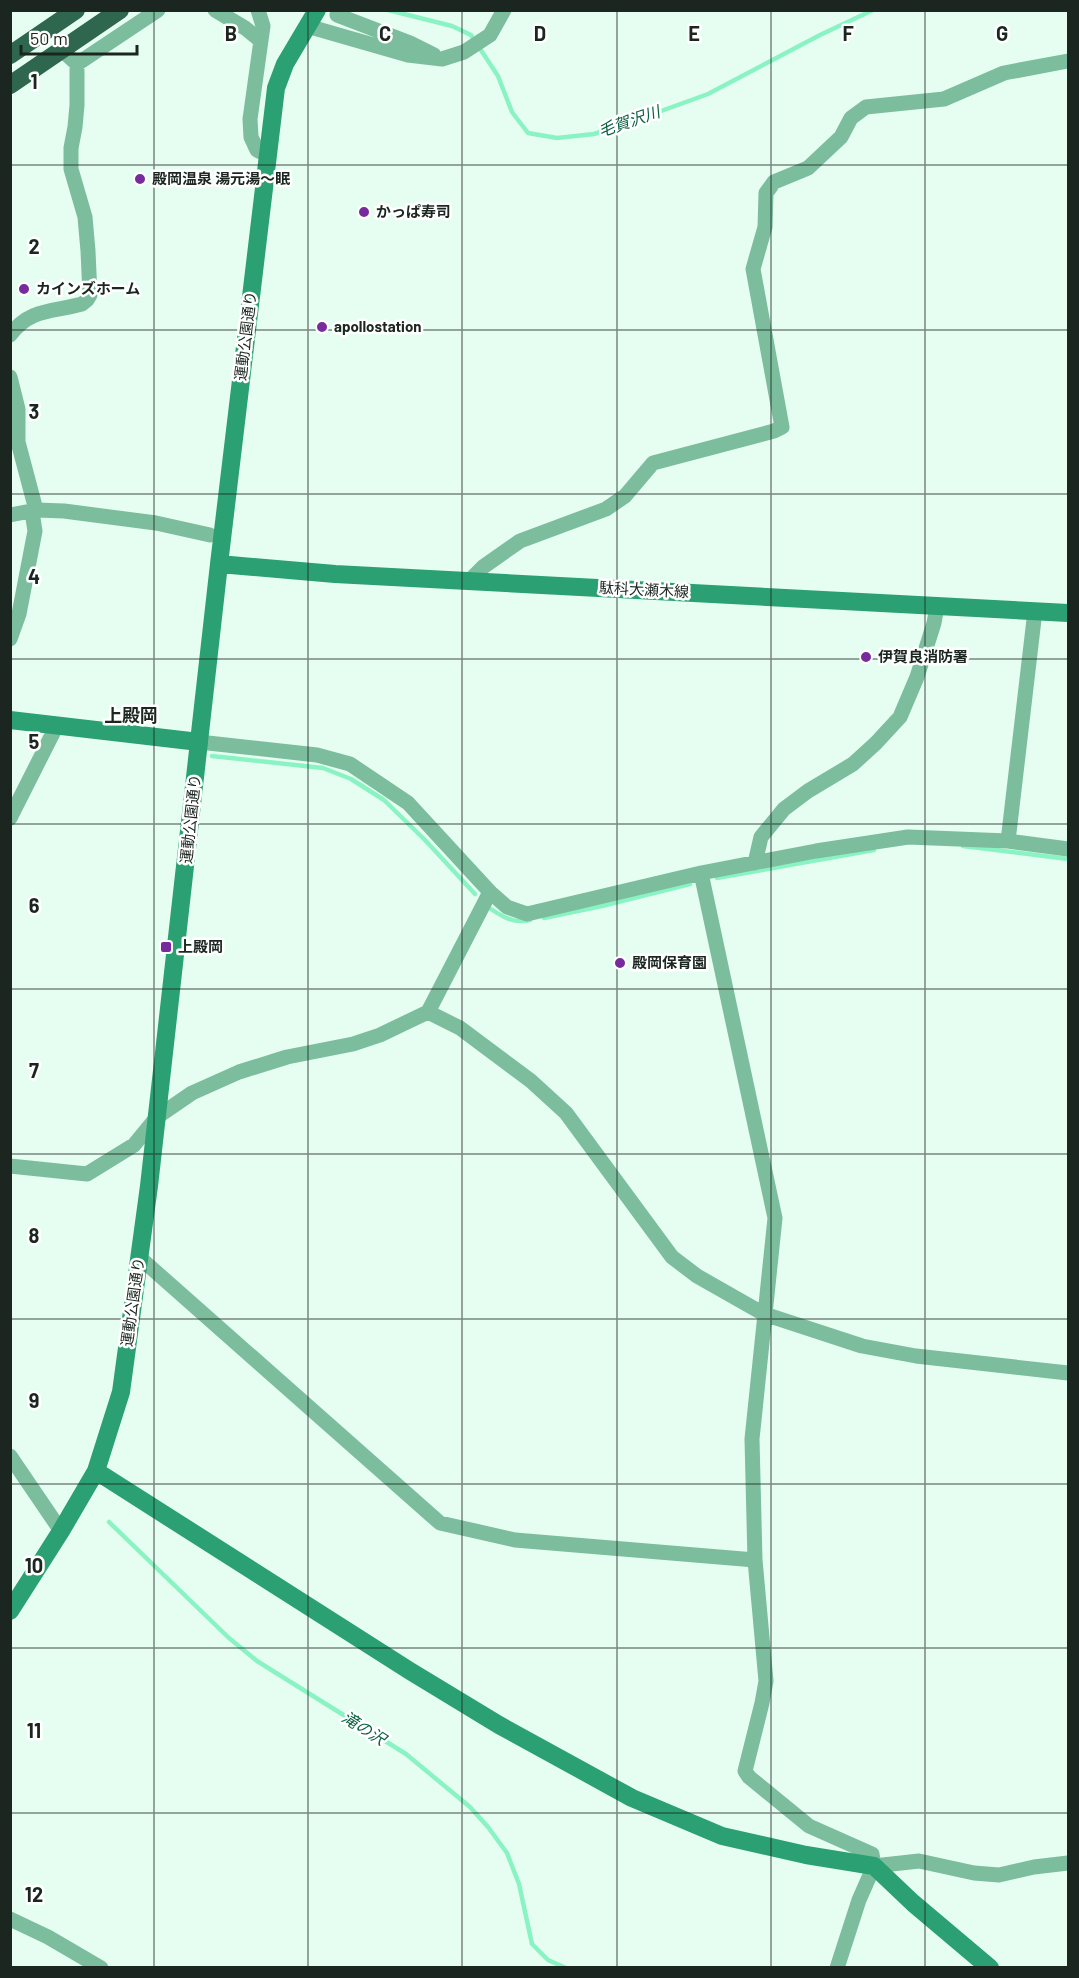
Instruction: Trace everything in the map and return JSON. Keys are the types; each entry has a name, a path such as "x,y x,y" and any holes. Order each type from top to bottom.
{"highway":[{"path":"10,55 76,10"},
{"path":"10,85 120,10"}],"street":[{"path":"77,64 158,10"},
{"path":"215,10 245,28 261,41"},
{"path":"258,10 263,26 250,119 251,137 257,150 267,155"},
{"path":"312,18 408,55 442,58 464,52 490,35 504,10"},
{"path":"337,15 411,43 442,58"},
{"name":"運動公園通り","path":"10,1611 96,1471 121,1392 157,1117 219,564 276,88 285,64 312,18"},
{"path":"10,335 24,320 34,315 82,304 90,294 85,217 71,170 71,148 77,105 77,64 62,50"},
{"path":"469,581 483,567 520,541 606,509 625,496 653,463 782,427 753,269 765,227 766,193 774,183 808,168 841,137 851,118 866,107 944,99 1004,73 1068,61"},
{"path":"10,376 18,409 18,442 34,511 35,531 19,614 10,639"},
{"path":"10,515 48,509 156,523 210,536"},
{"name":"駄科大瀬木線","path":"219,564 335,574 1068,613"},
{"path":"755,863 761,837 784,809 852,764 900,717 917,677 937,606"},
{"path":"1008,841 1035,611"},
{"path":"10,720 317,755 350,764 408,802 490,892 507,907 527,914 701,873 908,837 1008,841 1068,849"},
{"path":"10,818 57,725"},
{"path":"701,873 775,1218 752,1438 755,1560 766,1681 745,1771 749,1777 808,1826 872,1854 874,1866 859,1900 837,1968"},
{"path":"10,1167 87,1174 134,1145 157,1117 192,1093 239,1072 287,1057 353,1044 380,1035 428,1012 490,892"},
{"path":"428,1012 460,1029 531,1080 566,1113 672,1257 697,1276 764,1314 862,1346 916,1356 1068,1373"},
{"path":"139,1257 440,1523 515,1540 755,1560"},
{"path":"10,1456 61,1531"},
{"path":"96,1471 499,1725 632,1798 722,1836 806,1855 874,1866 919,1861 974,1873 999,1875 1034,1867 1068,1863"},
{"path":"874,1866 913,1903 990,1968"},
{"path":"10,1919 48,1937 101,1968"}],"waterway":[{"name":"毛賀沢川","path":"388,10 452,26 471,35 498,76 512,112 528,133 557,138 594,134 708,94 873,10"},
{"path":"212,756 323,768 351,779 384,800 475,894"},
{"path":"963,846 1068,859"},
{"path":"717,878 874,850"},
{"path":"544,918 690,884"},
{"path":"488,907 513,920 530,920"},
{"name":"滝の沢","path":"109,1522 229,1638 257,1661 406,1754 470,1807 507,1853 519,1884 532,1944 548,1960 566,1968"}],"place":[{"name":"殿岡温泉 湯元湯～眠","path":"140,179"},
{"name":"かっぱ寿司","path":"364,212"},
{"name":"カインズホーム","path":"24,289"},
{"name":"apollostation","path":"322,327"},
{"name":"伊賀良消防署","path":"866,657"},
{"name":"上殿岡","path":"166,947"},
{"name":"殿岡保育園","path":"620,963"}],"district":[{"name":"上殿岡","path":"131,716"}]}
